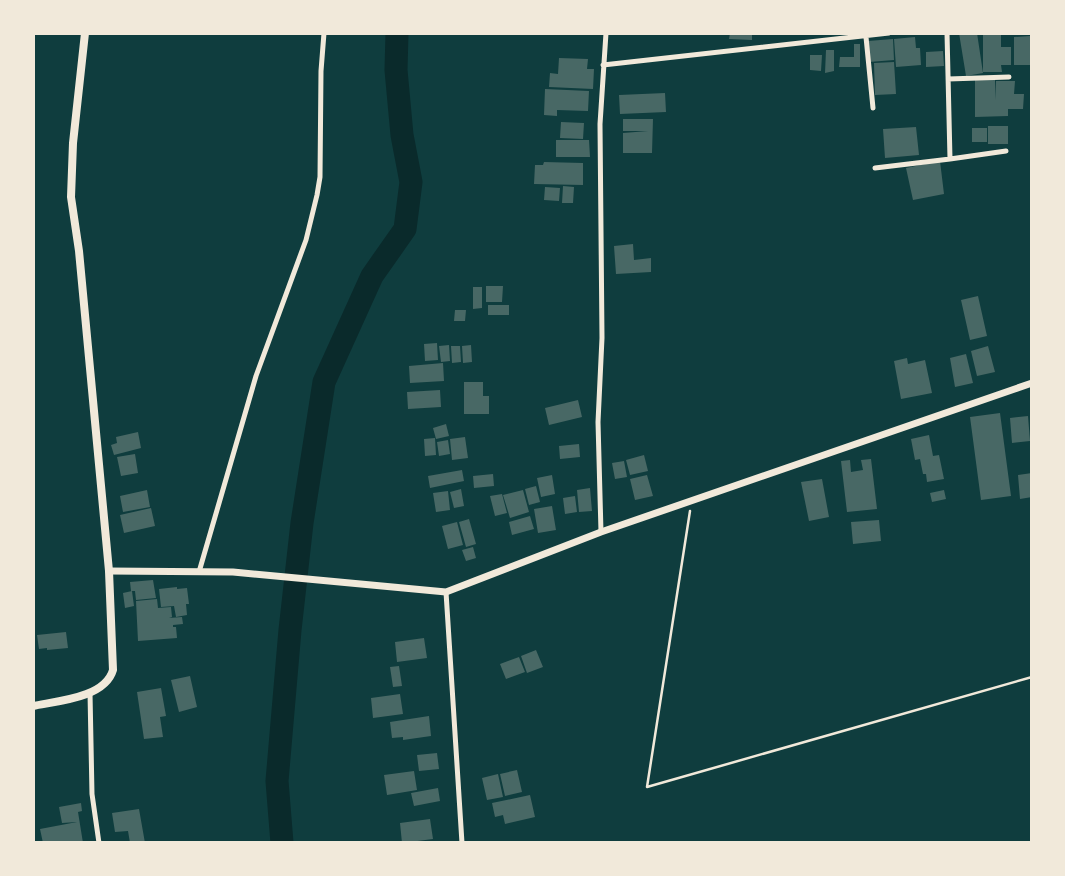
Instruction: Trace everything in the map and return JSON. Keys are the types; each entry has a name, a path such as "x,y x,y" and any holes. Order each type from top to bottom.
{"main road":[{"path":"33,706 89,693 106,684 113,670 109,571 79,251 71,197 73,143 85,33"}],"street":[{"path":"200,572 256,376 306,240 317,195 320,177 324,33"},
{"path":"601,532 598,422 602,338 600,124 606,33"},
{"path":"603,65 889,33"},
{"path":"947,33 950,159"},
{"path":"866,37 873,108"},
{"path":"948,79 1009,76"},
{"path":"874,168 1006,151"},
{"path":"109,571 233,572 446,592 601,532 1032,383"},
{"path":"446,592 462,843"},
{"path":"89,693 92,794 99,843"}],"path":[{"path":"692,500 647,787 1032,677"}],"building":[{"path":"730,33 752,33 752,40 729,39"},
{"path":"959,33 977,33 983,73 966,76"},
{"path":"983,33 1001,33 1001,47 1011,47 1011,65 1001,65 1002,72 983,72"},
{"path":"1030,36 1030,65 1014,65 1014,37"},
{"path":"915,37 916,48 920,48 921,65 896,67 894,39"},
{"path":"893,39 894,60 869,62 868,41"},
{"path":"854,44 860,44 860,67 839,67 840,57 854,57"},
{"path":"826,50 834,50 834,71 825,73"},
{"path":"943,51 944,66 926,67 926,52"},
{"path":"810,55 822,55 821,71 810,70"},
{"path":"559,58 588,59 587,69 594,69 593,89 549,87 550,73 558,74"},
{"path":"894,62 896,94 875,95 874,63"},
{"path":"975,80 995,80 995,100 996,81 1015,81 1014,94 1024,94 1023,109 1008,109 1008,116 975,117"},
{"path":"545,89 589,91 588,111 557,110 557,116 544,115"},
{"path":"665,93 666,112 620,114 619,95"},
{"path":"623,119 653,119 652,153 623,153 623,133 648,131 623,131"},
{"path":"561,122 584,123 583,139 560,138"},
{"path":"988,126 1008,126 1008,144 988,144"},
{"path":"916,127 919,155 885,158 883,129"},
{"path":"972,128 987,128 987,142 972,142"},
{"path":"556,140 589,140 590,157 556,157"},
{"path":"940,161 944,194 913,200 906,168"},
{"path":"544,162 583,163 583,185 534,184 535,165 543,165"},
{"path":"563,186 574,187 573,203 562,203"},
{"path":"545,187 560,188 559,201 544,200"},
{"path":"633,244 634,260 651,258 651,272 616,274 614,246"},
{"path":"486,286 503,286 502,302 486,302"},
{"path":"473,287 482,287 482,308 473,309"},
{"path":"978,296 987,336 970,340 961,300"},
{"path":"488,305 509,305 509,315 488,315"},
{"path":"455,310 466,310 465,321 454,321"},
{"path":"437,343 438,360 425,361 424,344"},
{"path":"449,345 450,361 441,362 439,346"},
{"path":"471,345 472,362 463,363 462,346"},
{"path":"451,346 460,346 461,362 452,363"},
{"path":"988,346 995,372 977,376 971,351"},
{"path":"966,354 973,383 955,387 950,358"},
{"path":"907,358 908,364 925,360 932,393 901,399 894,361"},
{"path":"443,363 444,381 410,383 409,366"},
{"path":"464,382 483,382 483,396 489,396 489,414 464,414"},
{"path":"440,390 441,407 408,409 407,392"},
{"path":"578,400 582,417 549,425 545,408"},
{"path":"1000,413 1011,496 981,500 970,417"},
{"path":"1028,416 1030,441 1012,443 1010,418"},
{"path":"446,424 449,436 436,439 433,428"},
{"path":"138,432 141,448 114,455 111,445 117,443 116,437"},
{"path":"929,435 933,456 939,455 944,479 927,482 920,459 915,460 911,439"},
{"path":"465,437 468,458 452,460 450,439"},
{"path":"435,438 436,455 425,456 424,439"},
{"path":"448,440 450,454 439,456 437,442"},
{"path":"579,444 580,457 560,459 559,446"},
{"path":"135,454 138,473 121,476 117,457"},
{"path":"644,455 648,471 630,475 626,460"},
{"path":"871,459 877,509 847,512 841,461 850,460 851,472 863,470 861,460"},
{"path":"624,461 627,477 615,479 612,463"},
{"path":"462,470 464,481 430,488 428,476"},
{"path":"1032,473 1032,497 1020,499 1018,475"},
{"path":"493,474 494,486 474,488 473,476"},
{"path":"552,475 555,494 541,497 537,478"},
{"path":"647,475 653,496 635,500 630,479"},
{"path":"822,479 829,517 809,521 801,482"},
{"path":"536,486 540,502 529,505 525,489"},
{"path":"590,488 592,511 579,512 577,490"},
{"path":"461,489 464,506 454,508 450,492"},
{"path":"147,490 150,507 123,512 120,496"},
{"path":"523,490 529,512 510,518 503,495"},
{"path":"944,490 946,499 932,502 930,493"},
{"path":"448,491 450,510 436,512 433,493"},
{"path":"502,494 507,513 495,516 490,496"},
{"path":"575,496 577,512 565,514 563,498"},
{"path":"552,506 556,530 538,533 534,509"},
{"path":"151,508 155,526 124,533 120,515"},
{"path":"530,516 534,529 512,535 509,522"},
{"path":"469,519 476,544 466,547 459,522"},
{"path":"879,520 881,541 853,544 851,522"},
{"path":"457,522 463,545 448,549 442,526"},
{"path":"473,547 476,558 466,561 462,550"},
{"path":"153,580 156,598 136,600 130,582"},
{"path":"187,588 189,604 186,604 187,615 176,617 174,606 161,607 159,589"},
{"path":"132,591 134,606 125,608 123,593"},
{"path":"157,599 158,608 171,607 172,617 169,618 182,617 183,624 173,625 176,627 177,638 138,641 136,601"},
{"path":"66,632 68,648 39,649 37,635"},
{"path":"424,638 427,658 397,662 395,642"},
{"path":"536,650 543,667 527,673 521,656"},
{"path":"519,657 525,672 506,679 500,664"},
{"path":"399,666 402,686 393,687 390,667"},
{"path":"190,676 197,707 179,712 171,680"},
{"path":"161,688 166,716 160,717 163,737 144,739 137,692"},
{"path":"400,694 403,714 373,718 371,698"},
{"path":"429,716 431,736 403,740 403,737 392,738 390,722"},
{"path":"437,753 439,769 419,771 417,755"},
{"path":"517,770 522,792 505,796 500,774"},
{"path":"414,771 417,790 387,795 384,775"},
{"path":"498,774 503,797 487,800 482,778"},
{"path":"438,788 440,801 414,806 411,793"},
{"path":"530,795 535,817 505,824 503,815 495,817 492,803"},
{"path":"81,803 82,811 78,812 83,843 43,843 40,829 77,822 62,823 59,807"},
{"path":"139,809 145,843 130,843 128,831 115,832 112,813"},
{"path":"430,819 433,839 402,843 400,823"}],"waterway":[{"path":"282,843 277,781 290,630 302,523 324,382 372,276 405,229 411,182 402,135 396,70 397,33"}]}
